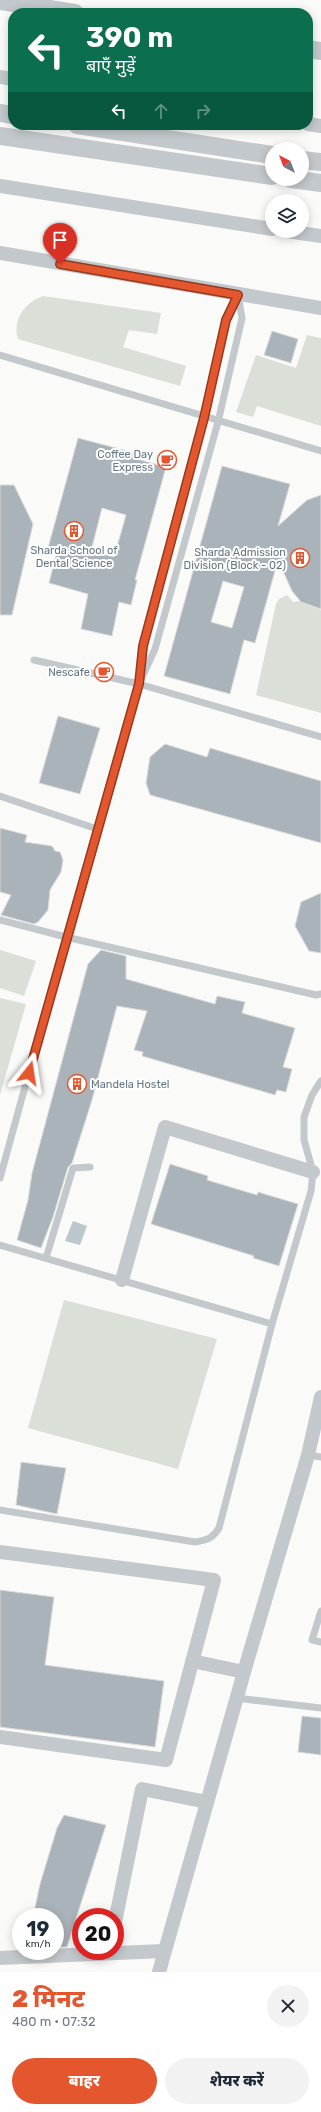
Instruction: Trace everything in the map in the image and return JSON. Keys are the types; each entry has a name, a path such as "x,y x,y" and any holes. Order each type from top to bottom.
{"street":[{"path":"0,1 44,8"},
{"path":"109,130 265,154"},
{"path":"0,136 265,175"},
{"path":"309,161 321,162"},
{"path":"309,181 321,183"},
{"path":"0,186 265,228"},
{"path":"309,234 321,236"},
{"path":"0,253 238,295 321,308"},
{"path":"122,1280 165,1128 313,1172"},
{"path":"158,1972 236,1698 315,1456 321,1397"},
{"path":"0,1552 214,1580 166,1760 0,1737"},
{"path":"192,1661 244,1672"},
{"path":"118,1908 142,1789 207,1802"},
{"path":"124,1952 164,1951"},
{"path":"0,1958 72,1955"}],"lane":[{"path":"139,684 143,646 204,418 226,320 238,295"},
{"path":"0,1178 97,829 139,684 155,649 218,422 242,318 238,295"},
{"path":"0,355 204,418 321,452"},
{"path":"34,660 139,684 321,737"},
{"path":"0,796 97,829"},
{"path":"0,920 66,937 163,958 316,995 321,994"},
{"path":"0,1510 195,1542 208,1540 215,1535 219,1528 272,1324 311,1191 313,1172 304,1140 304,1117 312,1095 321,1081"},
{"path":"46,1258 73,1168 90,1167"},
{"path":"0,1245 272,1324"},
{"path":"321,1612 312,1640 321,1642"},
{"path":"236,1698 321,1708"}],"shaded area":[{"path":"43,296 161,313 157,334 129,330 123,347 186,366 180,386 18,339 17,325 19,318 26,307"},
{"path":"307,335 321,338 321,426 257,406 253,417 236,412 256,355 296,368"},
{"path":"287,595 293,602 298,601 321,610 321,713 256,695 276,604 279,599"},
{"path":"0,950 36,961 24,996 0,988"},
{"path":"0,998 26,1004 0,1095"},
{"path":"73,1221 87,1226 80,1245 65,1241"},
{"path":"64,1300 217,1339 178,1469 28,1428"}],"building":[{"path":"272,331 298,339 291,363 264,355"},
{"name":"Sharda School of Dental Science","path":"78,438 135,453 133,458 166,467 135,580 137,580 131,605 119,602 112,636 81,629 88,594 49,583 57,551 48,548","holes":["102,508 126,515 114,557 91,551"]},
{"path":"222,466 290,484 278,526 307,500 321,495 321,609 301,602 292,591 278,560 255,643 244,640 230,694 164,676","holes":["223,581 244,587 232,628 211,622"]},
{"path":"0,485 14,485 33,524 12,615 0,615"},
{"path":"58,716 100,728 80,794 39,783"},
{"path":"165,744 207,757 210,748 321,781 321,843 150,795 146,783 150,757"},
{"path":"0,828 27,835 25,842 52,846 55,851 60,852 63,860 61,872 50,890 48,910 38,922 34,924 1,915 11,895 0,892"},
{"path":"321,893 321,953 309,951 295,926 301,902"},
{"path":"101,950 126,956 126,979 215,1004 217,996 245,1002 242,1013 295,1028 283,1067 292,1069 286,1092 277,1090 275,1095 142,1056 143,1052 134,1050 147,1011 117,1006 92,1100 72,1163 68,1167 53,1217 41,1248 17,1240 28,1200 32,1173 88,964"},
{"path":"170,1164 208,1176 207,1180 257,1195 258,1192 298,1204 279,1266 253,1258 254,1256 151,1224"},
{"path":"21,1462 66,1468 57,1514 16,1505"},
{"path":"0,1590 54,1597 45,1665 164,1681 155,1747 0,1727"},
{"path":"302,1716 321,1718 321,1755 298,1752"},
{"path":"64,1815 106,1825 79,1908 72,1908 72,1931 67,1947 64,1947 64,1908 35,1908 40,1884 57,1828"}],"place":[{"name":"Coffee Day Express","path":"167,460"},
{"name":"Sharda School of Dental Science","path":"74,531"},
{"name":"Sharda Admission Division (Block - 02)","path":"300,558"},
{"name":"Nescafe","path":"104,672"},
{"name":"Mandela Hostel","path":"77,1084"}],"route":[{"path":"29,1073 66,937 139,684 143,646 204,418 226,320 238,295 60,264"}]}
